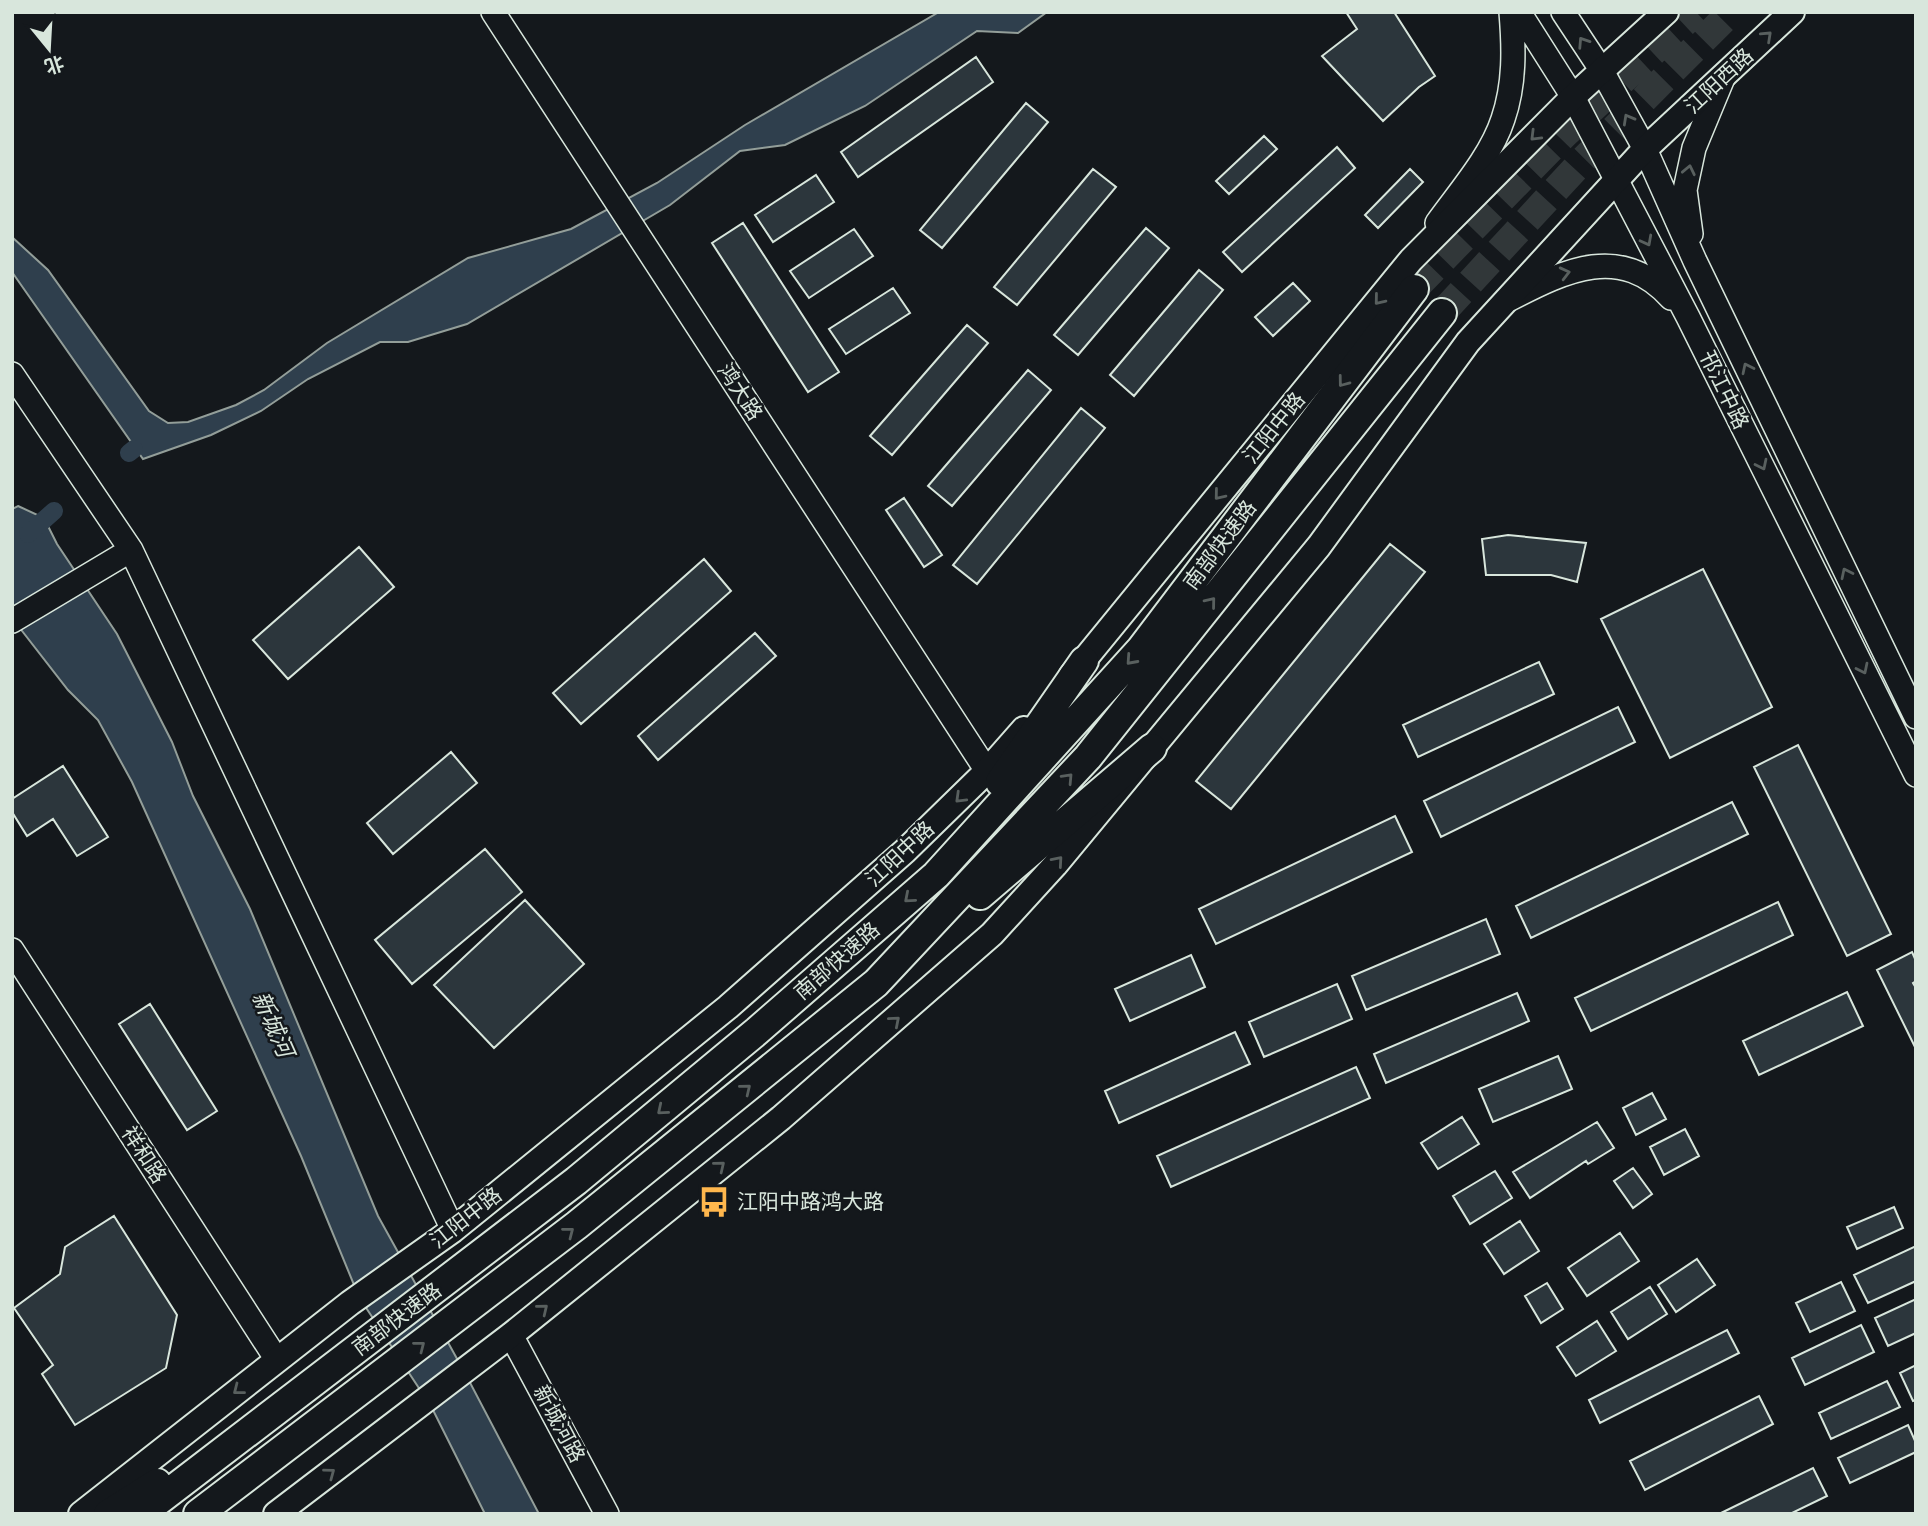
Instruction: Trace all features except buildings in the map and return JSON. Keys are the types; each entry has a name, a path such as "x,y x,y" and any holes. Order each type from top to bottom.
{"highway":[{"name":"南部快速路","path":"141,1514 576,1181 757,1031 936,875 1141,649 1414,289"},
{"name":"南部快速路","path":"198,1514 577,1225 876,983 1088,757 1442,313"},
{"path":"936,875 1084,661"},
{"path":"876,983 1152,748"},
{"path":"108,1514 310,1385"},
{"path":"226,1514 332,1412"}],"main road":[{"path":"1602,71 1666,12"},
{"name":"江阳西路","path":"1645,149 1793,12"},
{"name":"江阳中路","path":"81,1514 350,1303 453,1230 728,1007 905,851 987,771 1084,661 1411,260 1602,71"},
{"path":"276,1514 511,1335 781,1118 992,934 1055,864 1319,546 1468,342 1645,149"}],"street":[{"name":"鸿大路","path":"493,12 987,771"},
{"path":"1411,260 1480,163 1503,119 1515,55 1511,12"},
{"name":"邗江中路","path":"1519,12 1573,97 1688,317 1916,775"},
{"name":"邗江中路","path":"1563,12 1602,71 1645,149 1695,261 1916,717"},
{"path":"1695,261 1685,190 1694,148 1723,78"},
{"path":"1504,302 1556,275 1607,264 1656,281 1688,317"},
{"path":"12,374 131,550 453,1230"},
{"path":"12,621 131,550"},
{"name":"祥和路","path":"12,950 277,1360"},
{"name":"新城河路","path":"511,1335 607,1514"}],"water":[{"path":"939,12 1047,12 1018,33 977,31 865,106 785,145 740,151 670,205 467,324 408,342 380,342 308,379 261,411 211,435 143,459 12,272 12,237 48,270 149,411 168,423 188,422 236,405 264,390 327,343 468,258 571,229 657,183 745,125"},
{"name":"新城河","path":"18,506 44,518 57,544 117,634 172,742 193,796 250,909 378,1216 539,1514 485,1514 432,1408 359,1297 301,1156 132,782 98,720 68,690 12,618 12,509"}],"waterway":[{"path":"129,453 134,449"},
{"path":"28,534 54,511"}],"tunnel":[{"path":"1414,289 1565,134 1696,12"},
{"path":"1442,313 1584,159 1731,12"}],"place":[{"name":"江阳中路鸿大路","path":"714,1202"}]}
